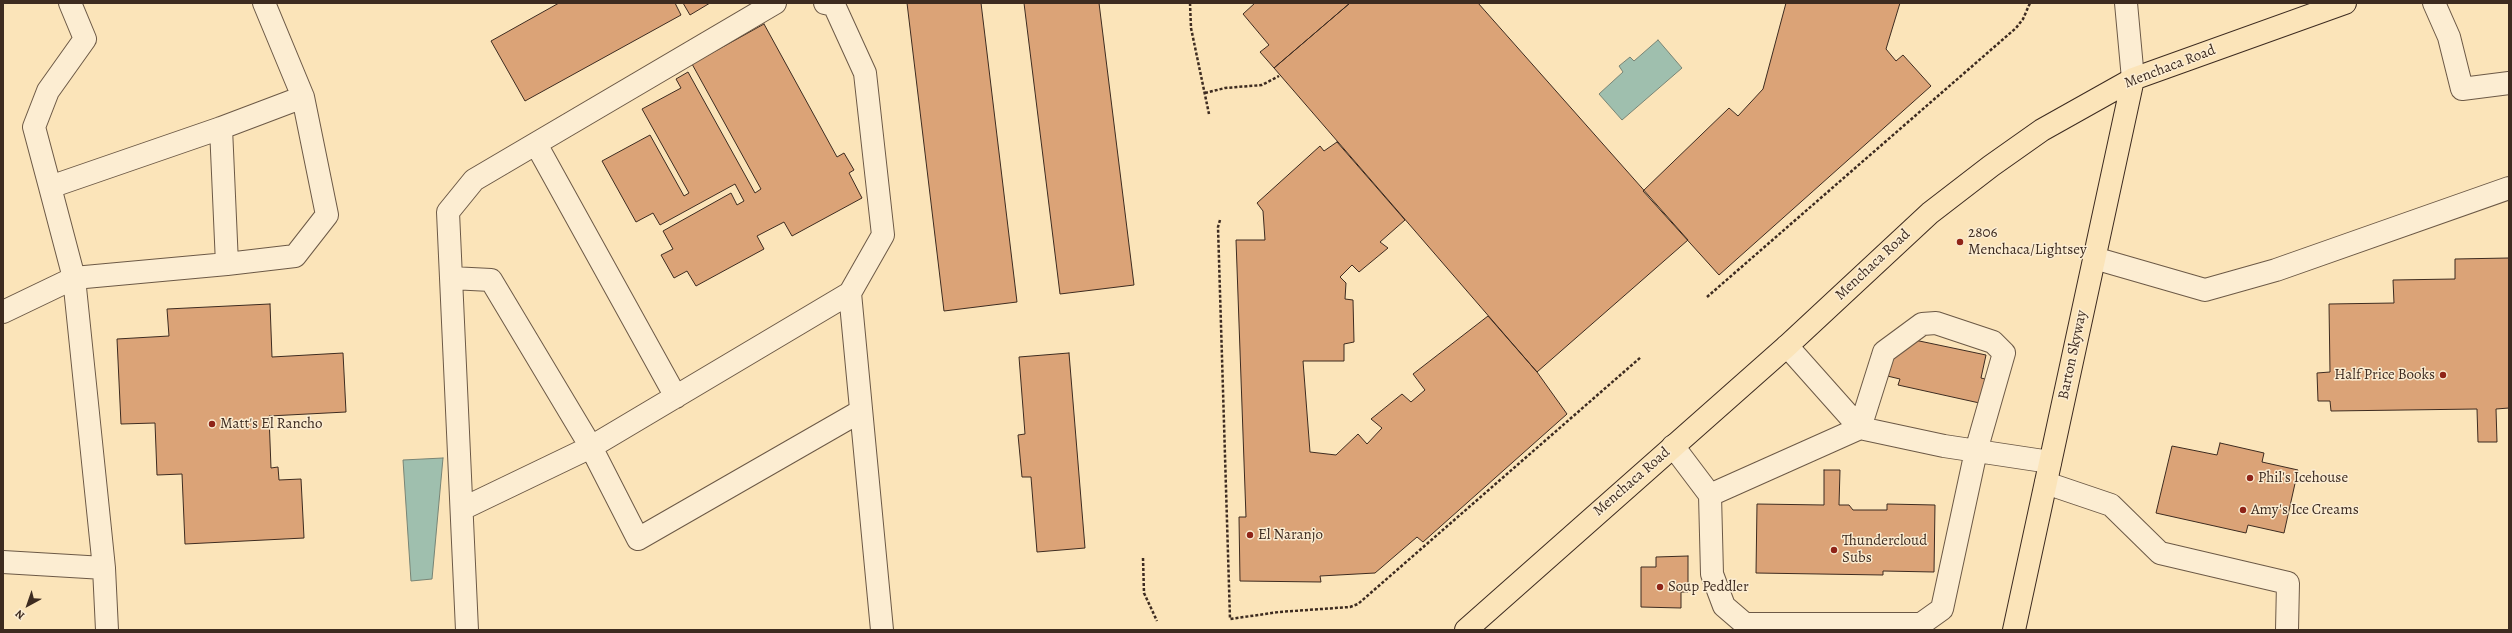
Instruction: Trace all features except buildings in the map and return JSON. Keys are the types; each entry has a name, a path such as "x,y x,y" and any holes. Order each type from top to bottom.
{"main road":[{"name":"Menchaca Road","path":"1466,630 1787,346 1930,213 1991,166 2042,130 2133,79 2345,3"},
{"name":"Barton Skyway","path":"2014,630 2133,79"}],"street":[{"path":"70,3 85,39 48,91 34,127 74,278 104,568 107,630"},
{"path":"3,312 74,278 227,264 295,256 327,215 303,97 264,3"},
{"path":"467,630 448,212 474,180 776,3"},
{"path":"462,509 591,447 850,293 883,235 865,74 834,5 825,3"},
{"path":"2126,3 2133,79"},
{"path":"2434,3 2449,37 2462,89 2509,83"},
{"path":"50,187 221,128 303,97"},
{"path":"221,128 227,264"},
{"path":"536,144 676,396"},
{"path":"2094,258 2205,290 2276,270 2509,188"},
{"path":"452,278 491,280 591,447 638,539 861,411"},
{"path":"850,293 882,630"},
{"path":"1673,446 1710,495 1712,574 1724,606 1745,627 1898,627 1921,624 1942,609 1976,451 2004,353 1993,342 1936,323 1922,324 1884,352 1860,428"},
{"path":"1787,346 1860,428"},
{"path":"1710,495 1860,428 1976,451 2050,462"},
{"path":"2046,483 2111,505 2160,553 2288,583 2287,630"},
{"path":"3,562 104,568"}],"path":[{"path":"1190,3 1191,28 1209,114"},
{"path":"1707,297 2016,28 2023,19 2030,3"},
{"path":"1205,93 1225,88 1262,85 1279,76"},
{"path":"1220,220 1218,227 1230,619 1279,612 1350,607 1358,604 1641,357"},
{"path":"1143,558 1144,593 1157,621"}],"shaded area":[{"path":"1658,40 1682,68 1622,120 1599,94 1623,72 1619,66 1630,57 1634,61"},
{"path":"443,458 432,579 411,581 403,460"}],"place":[{"name":"2806 Menchaca/Lightsey","path":"1960,242"},
{"name":"Half Price Books","path":"2443,375"},
{"name":"Matt's El Rancho","path":"212,424"},
{"name":"Phil's Icehouse","path":"2250,478"},
{"name":"Amy's Ice Creams","path":"2243,510"},
{"name":"El Naranjo","path":"1250,535"},
{"name":"Thundercloud Subs","path":"1834,550"},
{"name":"Soup Peddler","path":"1660,587"}]}
